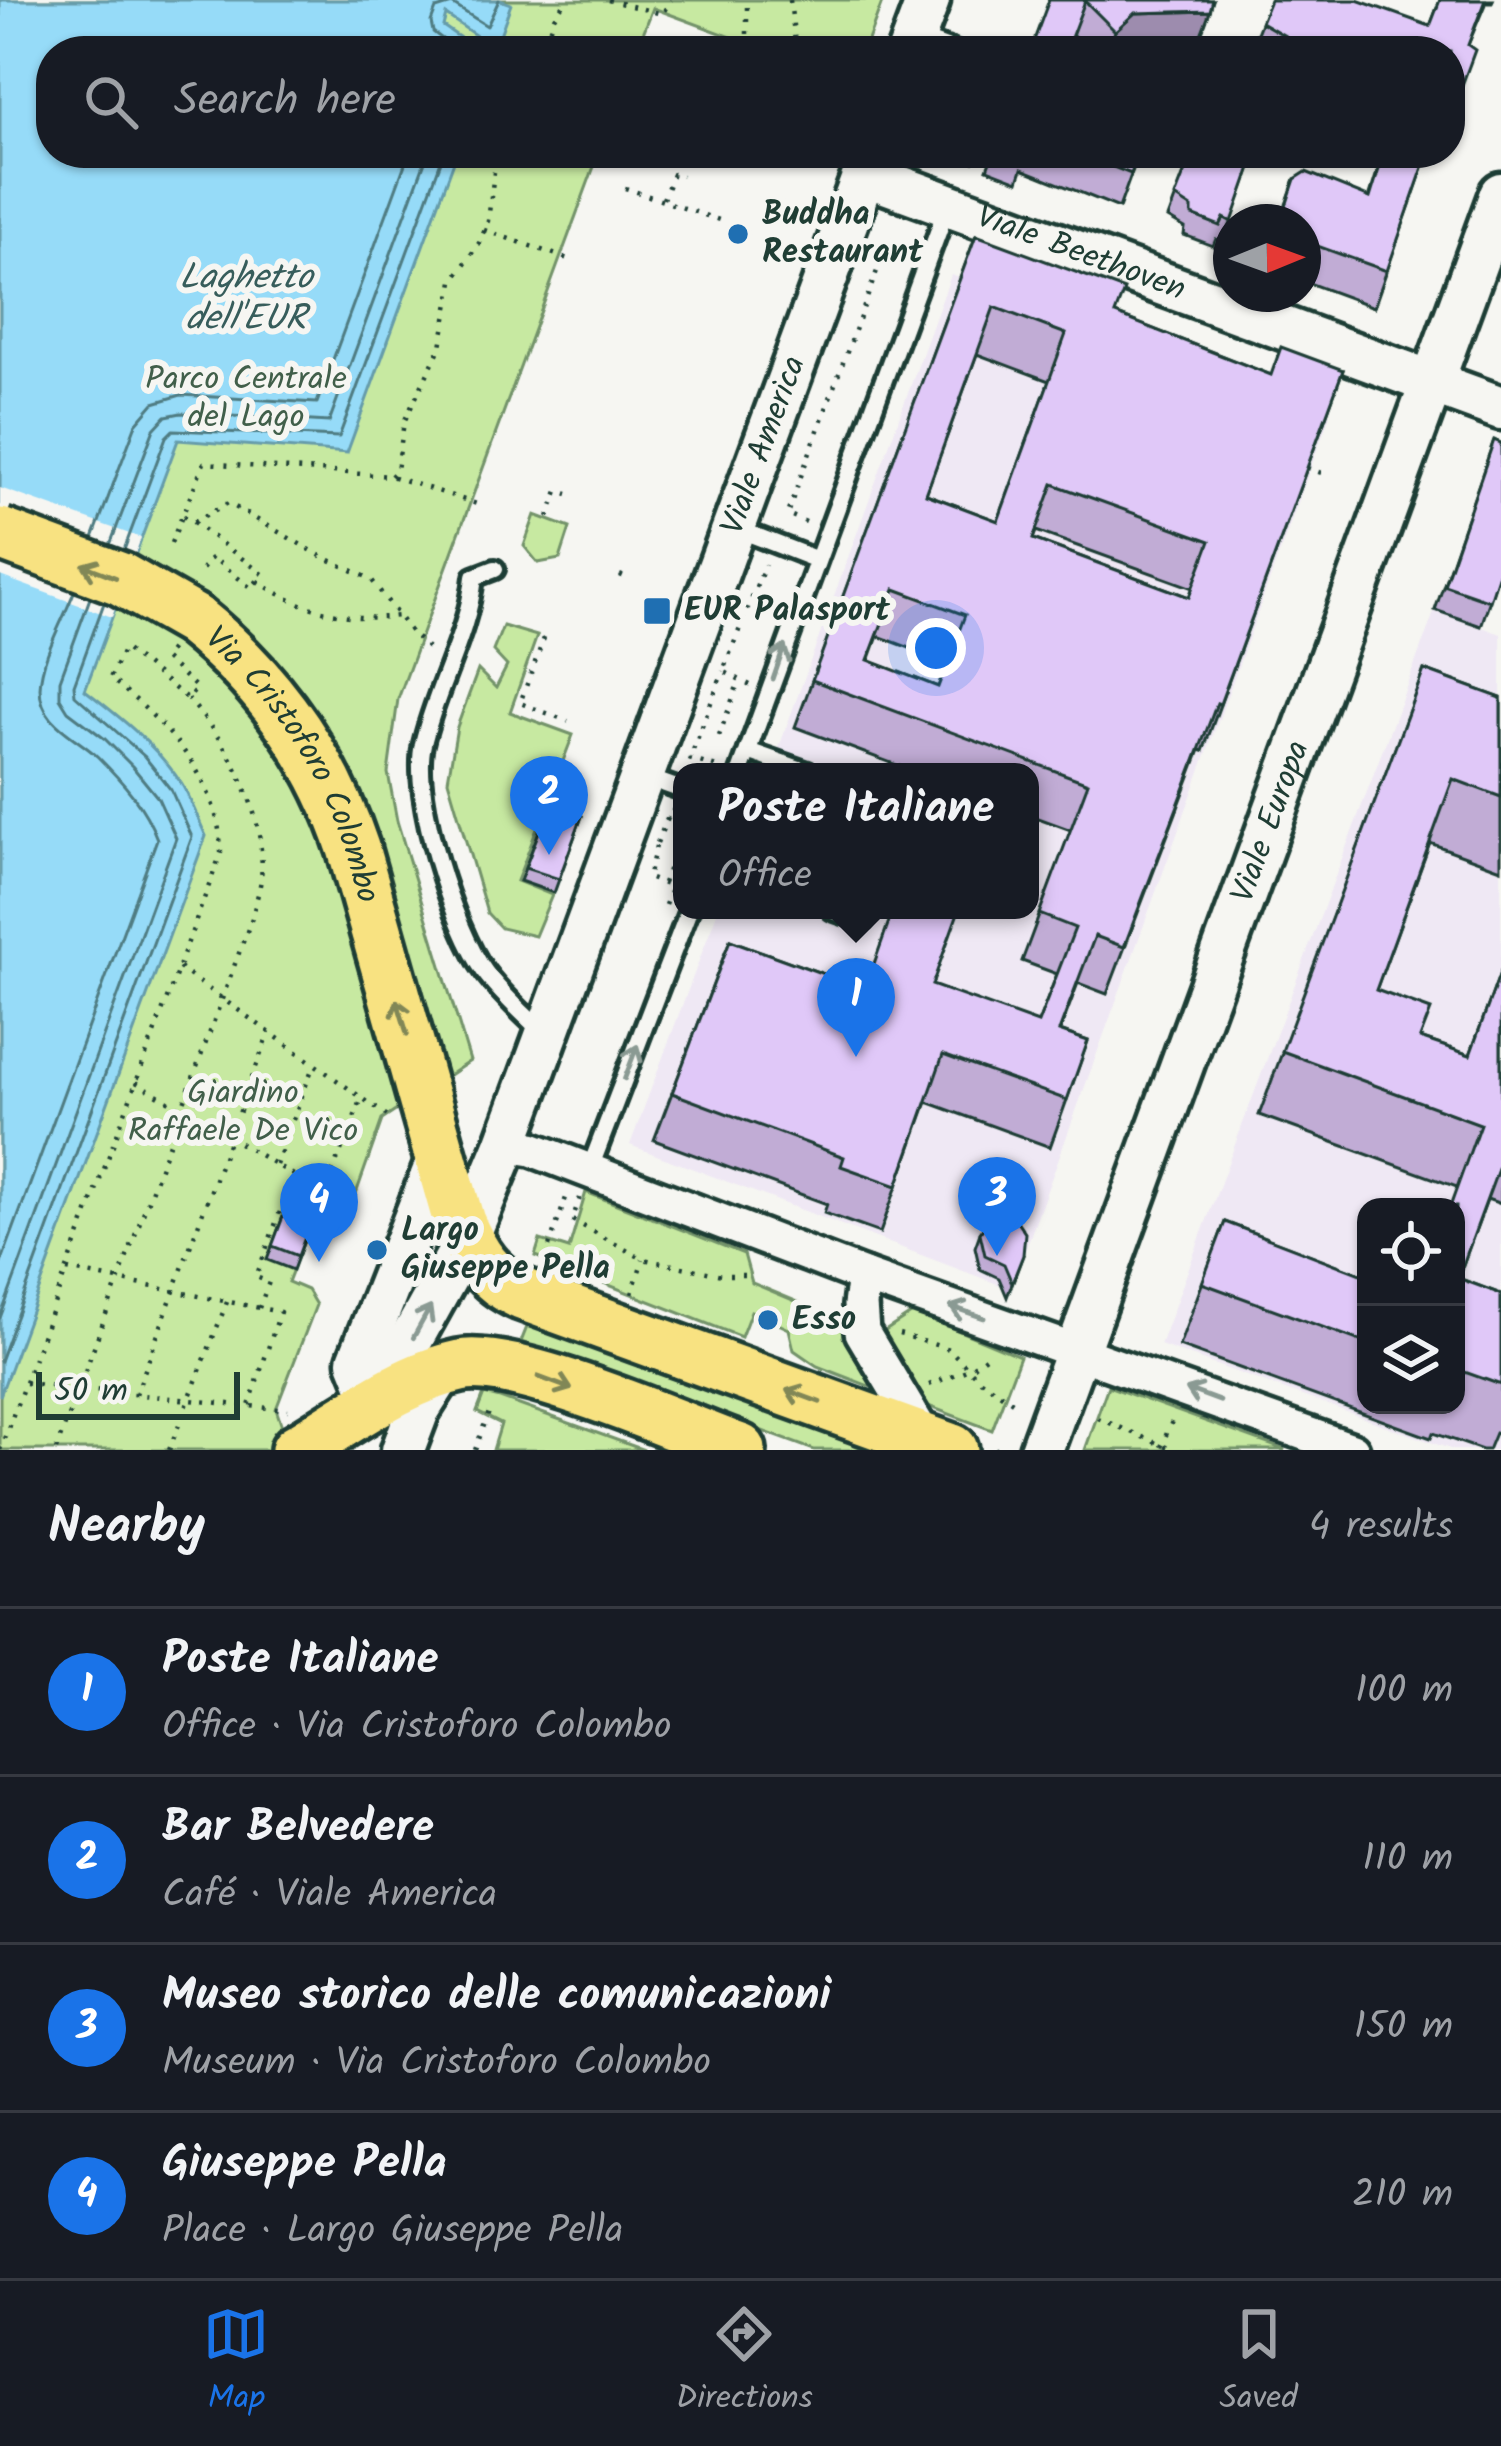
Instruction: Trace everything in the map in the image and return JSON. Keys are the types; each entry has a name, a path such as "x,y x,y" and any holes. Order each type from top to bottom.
{"main road":[{"name":"Via Cristoforo Colombo","path":"0,534 121,579 187,616 269,692 309,747 353,848 423,1134 482,1266 512,1289 983,1447"},
{"path":"294,1430 472,1364 520,1370 740,1450"}],"street":[{"name":"Viale America","path":"506,1145 867,168"},
{"name":"Viale Beethoven","path":"876,168 948,205 1501,408"},
{"name":"Viale Europa","path":"983,1447 1078,1350 1501,194"},
{"path":"376,1403 359,1361 423,1134 458,1144 532,1149 581,1182 1078,1350 1352,1450"},
{"path":"376,1403 466,1239 506,1145"},
{"path":"864,1276 860,1316 872,1349 983,1447"},
{"path":"403,1450 418,1410 442,1372"}],"lane":[{"path":"743,763 948,205"},
{"path":"734,528 815,559"},
{"path":"495,569 473,577 470,611 422,748 425,809 468,945 495,985 546,1035"},
{"path":"748,751 782,763"},
{"path":"642,776 673,787"},
{"path":"581,1182 684,919"}],"path":[{"path":"547,36 566,0"},
{"path":"608,0 662,14 671,0"},
{"path":"747,36 748,0"},
{"path":"790,0 794,36"},
{"path":"391,476 398,470 410,406 441,346 453,281 484,230 497,168"},
{"path":"662,200 673,174 682,178"},
{"path":"625,188 719,220"},
{"path":"484,230 568,260"},
{"path":"817,526 787,514 887,244 916,253"},
{"path":"170,543 203,463 391,476 477,504"},
{"path":"1307,468 1327,476"},
{"path":"548,518 558,491 568,494"},
{"path":"193,522 228,503 321,556 362,573 380,587 424,646 450,662"},
{"path":"181,516 263,574 251,588 212,557 164,658 197,688 188,699"},
{"path":"689,763 762,564 768,566"},
{"path":"620,575 629,579"},
{"path":"257,581 284,597 345,618 401,616"},
{"path":"544,638 520,703 568,721"},
{"path":"0,1450 221,853 214,802 199,771 172,735 110,678 124,648 188,699 229,753 258,837 262,877 253,915 56,1450"},
{"path":"723,671 751,685"},
{"path":"718,736 739,681"},
{"path":"722,763 727,748"},
{"path":"689,759 700,763"},
{"path":"656,846 648,878 672,887 664,907"},
{"path":"663,884 673,855"},
{"path":"179,968 362,1098 423,1134"},
{"path":"136,1394 269,1031"},
{"path":"276,1166 314,1064"},
{"path":"136,1082 325,1193 362,1098"},
{"path":"545,1258 581,1182"},
{"path":"581,1182 572,1220 643,1258 722,1274 753,1275"},
{"path":"259,1308 269,1282 256,1277 285,1198 299,1203 306,1183"},
{"path":"630,1303 643,1258"},
{"path":"67,1270 280,1312 249,1406"},
{"path":"169,1450 227,1302"},
{"path":"860,1316 890,1332 949,1349 1014,1403"},
{"path":"925,1386 969,1370 1006,1344"},
{"path":"25,1383 249,1406 294,1430"},
{"path":"475,1450 489,1412"},
{"path":"1161,1447 1174,1414"},
{"path":"1098,1418 1173,1450"}],"shaded area":[{"path":"951,275 1160,350 1257,379 1330,415 1011,1289 630,1145 715,919 1039,919 1039,763 773,763"},
{"path":"1435,610 1501,634 1501,1450 1453,1450 1160,1345"}],"green space":[{"name":"Parco Centrale del Lago","path":"0,0 883,0 870,36 729,36 653,8 642,36 36,36 36,168 593,168 398,699 388,773 397,821 470,1061 382,1120 345,1225 329,1230 310,1225 288,1282 307,1290 316,1305 276,1409 290,1450 0,1450"},
{"path":"535,515 570,528 560,559 538,563 524,546"},
{"path":"503,626 537,636 510,712 573,735 517,881 552,895 535,936 501,928 487,913 448,780 457,727 478,670 496,688 507,666 493,651"},
{"path":"586,1192 744,1254 752,1283 841,1320 879,1390 817,1366 794,1350 789,1329 751,1311 741,1337 535,1256 540,1240 569,1249"},
{"path":"914,1312 1020,1356 992,1430 928,1406 879,1335"},
{"path":"529,1322 876,1450 814,1450 521,1342"},
{"path":"1108,1386 1285,1450 1085,1450"},
{"path":"484,1394 644,1450 493,1450 501,1424 477,1412"}],"water":[{"name":"Laghetto dell'EUR","path":"0,0 500,0 511,4 500,36 476,36 446,15 443,26 457,36 36,36 36,168 452,168 347,453 178,440 85,690 137,732 171,769 206,836 0,1396"}],"pier":[{"path":"0,488 141,538 112,617 0,576"}],"building":[{"path":"1049,0 1213,0 1210,11 1135,13 1115,31 1085,1 1072,36 1036,36"},
{"path":"1270,0 1357,0 1430,26 1440,0 1485,0 1468,45 1475,50 1465,77 1465,36 1285,36 1261,22"},
{"path":"1186,168 1251,168 1238,204 1213,204 1213,223 1192,215 1192,208 1175,197"},
{"path":"1379,168 1423,168 1387,271 1321,247 1321,204 1287,204 1295,179 1306,172 1370,198"},
{"path":"976,235 1124,290 1115,314 1271,375 1281,347 1343,370 1124,947 1095,936 1059,1031 1088,1041 1067,1100 943,1055 897,1186 841,1166 844,1157 672,1093 730,940 865,989 890,919 956,919 932,985 1038,1023 1075,928 1039,914 1088,783 812,680","holes":["994,307 1066,334 998,521 926,494","1053,484 1210,541 1189,597 1033,539","895,589 965,615 938,687 868,660"]},
{"path":"1494,440 1501,443 1501,567 1490,601 1444,585"},
{"path":"1424,670 1501,698 1501,797 1453,779 1376,990 1431,1010 1420,1038 1470,1055 1501,970 1501,1161 1465,1259 1465,1198 1453,1198 1480,1124 1282,1051"},
{"path":"550,803 582,816 559,879 525,868"},
{"path":"287,1206 313,1216 298,1256 272,1246"},
{"path":"1003,1215 1017,1221 1025,1233 1023,1255 1012,1283 1004,1264 985,1255 980,1233 988,1220"},
{"path":"1225,1222 1357,1273 1357,1340 1202,1283"},
{"path":"1465,1281 1501,1294 1501,1385 1465,1372"}],"place":[{"name":"Buddha Restaurant","path":"738,234"},
{"name":"EUR Palasport","path":"657,611"},
{"name":"Bar Belvedere","path":"549,855"},
{"name":"Poste Italiane","path":"856,1057"},
{"name":"Largo Giuseppe Pella","path":"377,1250"},
{"name":"Museo storico delle comunicazioni","path":"997,1256"},
{"name":"Giuseppe Pella","path":"319,1262"},
{"name":"Esso","path":"768,1320"}],"park label":[{"name":"Giardino Raffaele De Vico","path":"243,1113"}]}
